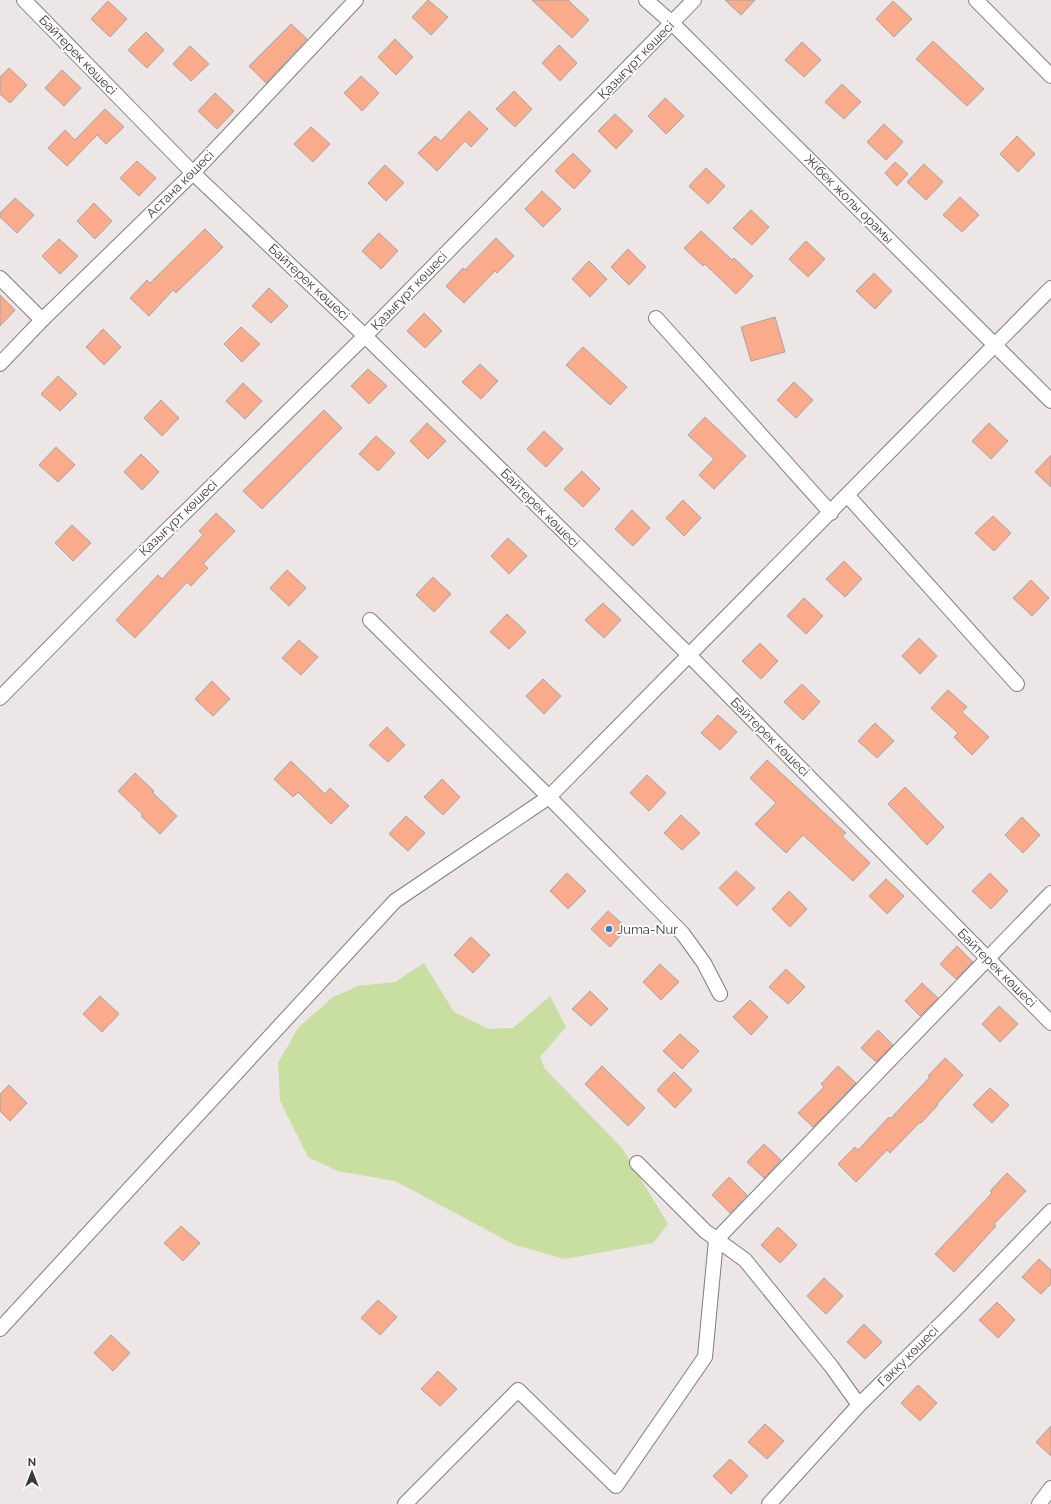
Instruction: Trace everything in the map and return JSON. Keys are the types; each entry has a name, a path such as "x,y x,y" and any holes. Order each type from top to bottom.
{"street":[{"name":"Байтерек көшесі","path":"24,0 193,172 365,336 689,655 1051,1023"},
{"name":"Астана көшесі","path":"0,364 42,320 193,172 356,0"},
{"name":"Жібек жолы орамы","path":"646,0 672,23 1051,401"},
{"name":"Қазығұрт көшесі","path":"0,698 119,577 365,336 694,0"},
{"path":"976,0 1051,76"},
{"path":"0,278 42,320"},
{"path":"0,1329 394,901 549,797 848,496 1051,288"},
{"path":"656,318 830,513"},
{"path":"848,496 1017,684"},
{"path":"370,620 549,797 683,934 704,963 720,994"},
{"path":"405,1504 518,1390 616,1486 705,1357 716,1240 1051,893"},
{"path":"637,1163 716,1240 745,1260 831,1366 859,1405"},
{"name":"Гакку көшесі","path":"769,1504 859,1405 956,1309 1051,1211"},
{"path":"1039,1504 1051,1488"}],"green space":[{"path":"424,963 454,1012 488,1029 513,1028 550,996 566,1027 540,1057 545,1069 622,1148 668,1224 653,1243 565,1259 515,1245 395,1181 338,1171 308,1157 280,1101 278,1063 298,1028 333,997 358,986 395,982"}],"building":[{"path":"428,0 448,17 431,35 412,17"},
{"path":"532,0 568,0 589,20 572,38"},
{"path":"725,0 755,0 741,15"},
{"path":"108,1 127,19 110,37 91,19"},
{"path":"893,1 912,19 894,37 876,19"},
{"path":"291,24 307,39 266,83 249,66"},
{"path":"146,32 164,50 147,68 128,50"},
{"path":"395,39 413,57 396,75 378,57"},
{"path":"933,41 984,89 967,106 916,59"},
{"path":"802,42 821,60 804,77 785,60"},
{"path":"559,45 577,63 560,81 542,63"},
{"path":"190,46 209,64 191,81 173,64"},
{"path":"9,68 27,85 10,103 0,94 0,77"},
{"path":"62,70 81,88 64,106 45,88"},
{"path":"361,76 379,93 362,111 344,93"},
{"path":"842,84 861,102 844,119 825,102"},
{"path":"514,91 532,109 515,127 496,109"},
{"path":"215,93 234,111 217,129 198,111"},
{"path":"665,98 684,116 666,134 648,116"},
{"path":"105,109 124,127 106,144 97,135 67,166 48,148 65,130 75,140"},
{"path":"469,111 488,129 471,147 465,141 437,171 418,153 435,136 441,141"},
{"path":"615,114 633,131 616,149 598,131"},
{"path":"884,124 903,142 886,160 867,142"},
{"path":"311,127 330,144 313,162 294,144"},
{"path":"1017,136 1035,154 1018,172 1000,154"},
{"path":"573,153 591,171 574,189 555,171"},
{"path":"137,161 156,178 139,196 120,178"},
{"path":"895,162 908,174 897,186 885,173"},
{"path":"924,164 943,182 926,200 907,182"},
{"path":"385,165 404,183 386,201 368,183"},
{"path":"706,168 725,186 708,204 689,186"},
{"path":"542,191 561,209 543,227 525,209"},
{"path":"960,197 979,215 962,232 943,215"},
{"path":"15,198 34,215 17,233 0,217 0,213"},
{"path":"94,203 112,221 95,239 77,221"},
{"path":"751,210 769,227 752,245 733,228"},
{"path":"205,229 223,247 176,293 173,290 149,316 130,298 147,280 150,283"},
{"path":"701,231 732,260 734,258 753,276 736,294 705,264 703,266 684,248"},
{"path":"379,233 398,251 381,269 362,251"},
{"path":"496,238 514,256 497,273 495,271 464,303 446,286 463,268 465,270"},
{"path":"59,239 78,256 60,274 42,256"},
{"path":"806,241 825,259 808,277 789,259"},
{"path":"628,249 646,267 629,285 611,267"},
{"path":"589,261 607,279 590,297 572,279"},
{"path":"874,273 892,291 875,309 856,291"},
{"path":"269,288 288,306 271,323 252,306"},
{"path":"0,295 15,310 0,326"},
{"path":"424,313 442,331 425,348 407,331"},
{"path":"775,317 785,352 751,361 741,327"},
{"path":"241,327 260,344 242,362 224,344"},
{"path":"103,329 121,347 104,365 86,347"},
{"path":"583,347 627,387 610,405 566,365"},
{"path":"480,364 498,381 481,399 462,382"},
{"path":"368,369 387,386 369,404 351,386"},
{"path":"58,376 77,394 60,411 41,394"},
{"path":"794,382 813,400 796,418 777,400"},
{"path":"243,383 262,401 245,419 226,401"},
{"path":"161,400 179,418 162,436 144,418"},
{"path":"324,410 342,428 262,509 243,491"},
{"path":"705,417 746,456 714,489 699,475 714,459 688,435"},
{"path":"427,423 446,441 428,459 410,441"},
{"path":"989,423 1008,441 991,459 972,441"},
{"path":"544,431 563,449 546,467 527,449"},
{"path":"376,436 395,453 378,471 359,454"},
{"path":"56,447 75,465 58,482 39,465"},
{"path":"141,454 159,472 142,490 124,472"},
{"path":"1051,455 1051,487 1035,472"},
{"path":"582,471 600,489 583,507 564,489"},
{"path":"683,500 701,518 684,536 666,518"},
{"path":"632,510 650,528 633,546 615,529"},
{"path":"216,513 235,531 203,564 208,568 191,586 187,582 135,638 116,620 158,575 162,579 203,535 199,531"},
{"path":"993,516 1011,533 994,551 975,533"},
{"path":"72,525 91,543 73,561 55,543"},
{"path":"508,538 527,556 509,574 491,556"},
{"path":"844,561 862,579 845,597 826,579"},
{"path":"287,570 306,588 289,606 270,588"},
{"path":"433,577 451,594 434,612 416,595"},
{"path":"1031,580 1049,598 1032,616 1013,598"},
{"path":"804,598 823,616 806,634 787,616"},
{"path":"603,603 621,620 604,638 585,620"},
{"path":"507,614 526,632 509,649 490,632"},
{"path":"919,638 937,656 920,674 902,656"},
{"path":"299,640 318,657 301,675 282,658"},
{"path":"760,643 778,661 761,679 742,661"},
{"path":"543,679 561,696 544,714 526,696"},
{"path":"212,681 230,699 213,716 195,699"},
{"path":"802,684 820,702 803,720 784,702"},
{"path":"948,690 967,707 962,712 989,737 972,755 954,737 958,733 931,708"},
{"path":"718,715 737,732 720,750 701,733"},
{"path":"875,723 894,741 877,758 858,741"},
{"path":"387,727 405,745 388,762 369,745"},
{"path":"767,760 846,833 842,836 870,863 853,881 803,835 786,853 755,824 776,803 750,778"},
{"path":"291,761 325,794 330,788 349,806 331,824 298,792 293,797 274,779"},
{"path":"135,773 177,816 160,834 118,791"},
{"path":"647,775 666,793 649,811 630,793"},
{"path":"442,779 460,797 443,815 424,797"},
{"path":"905,787 944,827 927,845 888,804"},
{"path":"681,815 700,833 682,850 664,833"},
{"path":"406,816 425,833 408,851 389,834"},
{"path":"1022,817 1040,835 1023,853 1005,835"},
{"path":"736,871 755,888 737,906 719,888"},
{"path":"567,873 586,891 568,909 550,891"},
{"path":"990,873 1008,891 991,909 972,891"},
{"path":"886,879 904,896 887,914 869,896"},
{"path":"789,891 807,909 790,927 772,909"},
{"name":"Juma-Nur","path":"608,911 627,928 610,947 591,929"},
{"path":"471,937 490,955 473,973 454,955"},
{"path":"957,946 973,962 956,979 940,964"},
{"path":"660,964 679,982 661,1000 643,982"},
{"path":"786,969 805,987 788,1004 769,987"},
{"path":"922,983 938,998 920,1016 905,1001"},
{"path":"590,991 608,1009 591,1026 572,1009"},
{"path":"100,996 119,1014 102,1032 83,1014"},
{"path":"750,1000 768,1017 751,1035 733,1017"},
{"path":"999,1006 1018,1024 1000,1042 982,1024"},
{"path":"878,1030 893,1045 876,1062 861,1048"},
{"path":"680,1034 699,1051 682,1069 663,1051"},
{"path":"945,1058 963,1075 921,1123 920,1122 890,1153 887,1150 856,1182 838,1164 855,1147 858,1150 889,1117 890,1119 930,1077 928,1076"},
{"path":"602,1066 645,1108 628,1126 585,1084"},
{"path":"838,1066 856,1083 813,1127 798,1113 824,1087 821,1084"},
{"path":"674,1072 692,1090 675,1108 657,1090"},
{"path":"9,1085 27,1103 10,1121 0,1111 0,1094"},
{"path":"990,1088 1009,1105 992,1123 973,1105"},
{"path":"764,1144 781,1160 764,1178 747,1162"},
{"path":"1007,1173 1026,1191 994,1224 996,1226 954,1272 935,1254 992,1193 990,1191"},
{"path":"729,1177 747,1195 730,1213 712,1195"},
{"path":"181,1226 200,1243 183,1261 164,1243"},
{"path":"778,1227 797,1245 780,1263 761,1245"},
{"path":"1039,1259 1051,1270 1051,1284 1041,1294 1022,1277"},
{"path":"824,1278 843,1296 826,1314 807,1296"},
{"path":"378,1300 397,1317 380,1335 361,1318"},
{"path":"997,1302 1015,1320 998,1338 979,1320"},
{"path":"864,1324 882,1342 865,1359 847,1342"},
{"path":"111,1335 130,1353 113,1371 94,1353"},
{"path":"438,1371 457,1389 440,1406 421,1389"},
{"path":"918,1385 937,1403 920,1421 901,1403"},
{"path":"765,1424 784,1441 767,1459 748,1442"},
{"path":"1051,1426 1051,1456 1036,1442"},
{"path":"730,1459 748,1476 731,1494 713,1476"}],"place":[{"name":"Juma-Nur","path":"609,929"}]}
